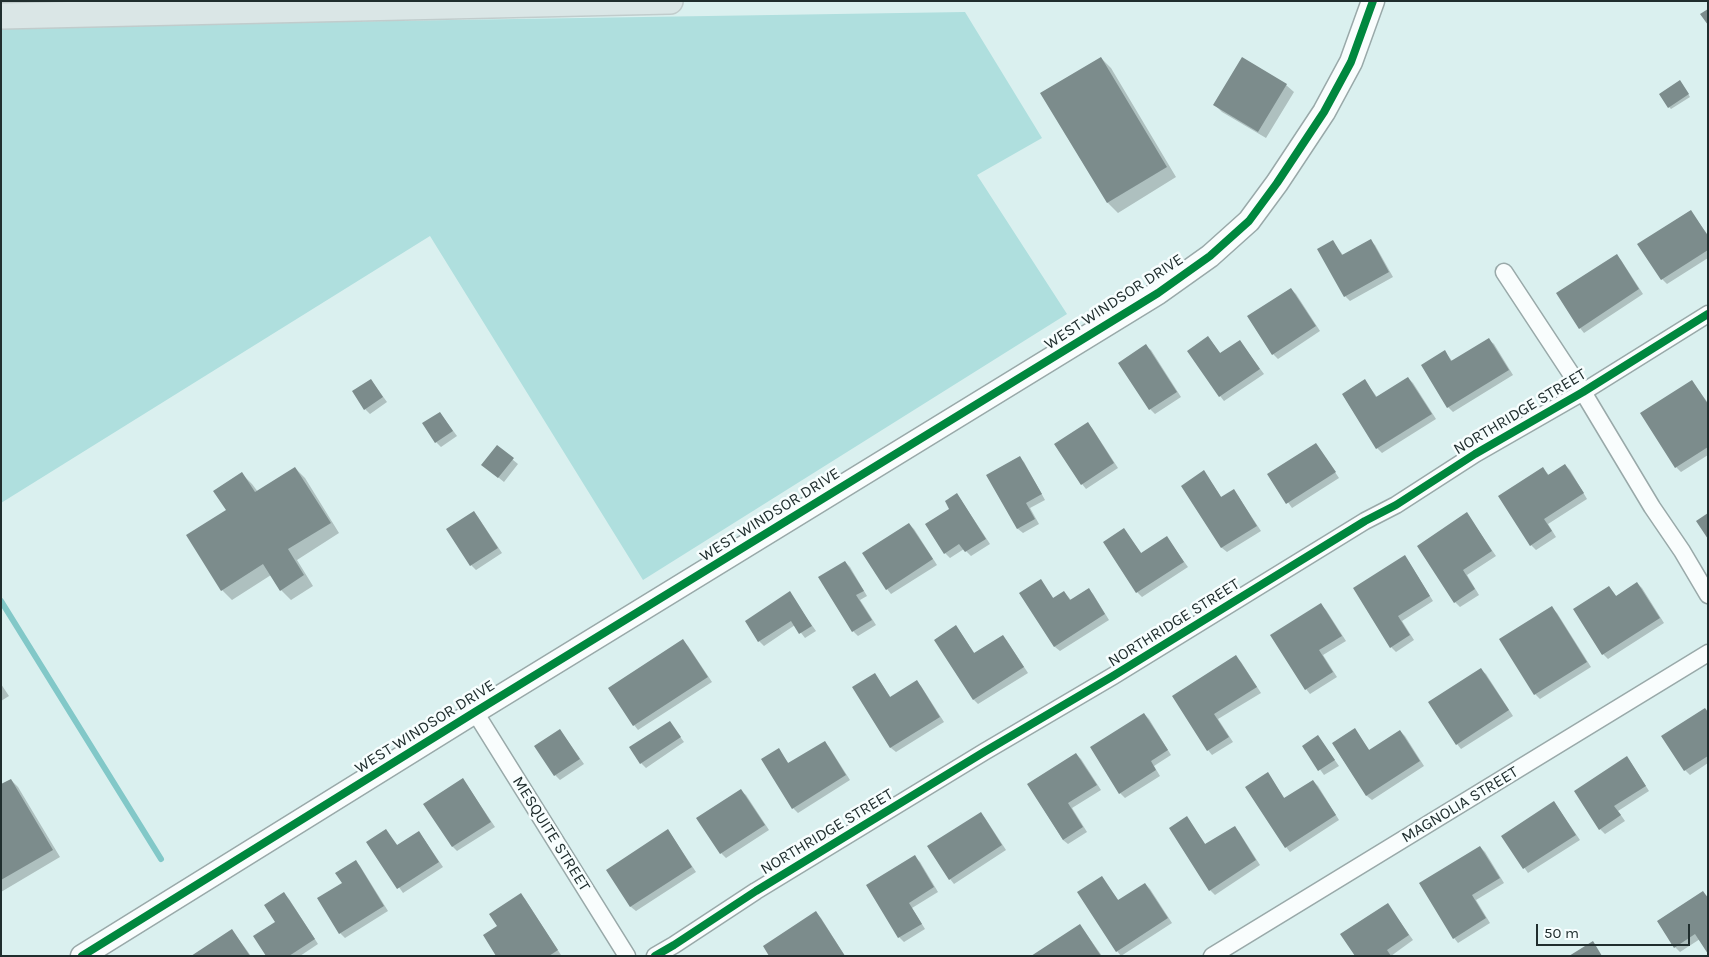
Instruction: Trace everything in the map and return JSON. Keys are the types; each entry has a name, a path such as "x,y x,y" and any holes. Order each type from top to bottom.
{"main road":[{"path":"1,16 670,1"}],"street":[{"name":"WEST WINDSOR DRIVE","path":"82,956 475,712 1158,293 1210,256 1248,221 1277,183 1324,112 1350,62 1373,1"},
{"path":"1504,272 1583,392 1652,507 1682,551 1708,595"},
{"name":"NORTHRIDGE STREET","path":"655,956 764,886 975,757 1113,676 1365,521 1396,505 1475,454 1583,392 1708,314"},
{"name":"MAGNOLIA STREET","path":"1212,956 1708,653"},
{"name":"MESQUITE STREET","path":"475,712 626,956"}],"shaded area":[{"path":"965,12 1042,138 977,175 1067,314 643,580 430,236 1,503 1,27"}],"building":[{"path":"1708,9 1708,25 1700,14"},
{"path":"1101,57 1167,167 1107,203 1040,93"},
{"path":"1242,57 1287,84 1258,132 1213,105"},
{"path":"1680,80 1689,94 1668,108 1659,94"},
{"path":"1691,210 1708,236 1708,250 1661,280 1637,244"},
{"path":"1371,239 1389,272 1344,297 1317,249 1333,240 1342,255"},
{"path":"1617,254 1639,289 1579,329 1556,293"},
{"path":"1291,288 1316,326 1272,355 1247,316"},
{"path":"1208,336 1220,353 1240,340 1260,369 1219,397 1187,351"},
{"path":"1489,338 1509,370 1447,408 1421,365 1445,350 1451,361"},
{"path":"1146,344 1177,392 1149,410 1118,363"},
{"path":"1408,377 1432,414 1376,449 1342,394 1365,379 1376,397"},
{"path":"371,379 383,397 364,410 352,391"},
{"path":"1692,380 1708,404 1708,447 1675,468 1640,413"},
{"path":"440,412 453,431 435,443 422,423"},
{"path":"1088,422 1114,463 1081,485 1054,444"},
{"path":"1316,443 1336,472 1286,504 1267,474"},
{"path":"497,445 514,458 498,478 481,465"},
{"path":"1020,456 1042,494 1026,503 1035,519 1017,529 986,475"},
{"path":"1565,464 1584,493 1544,519 1552,531 1530,546 1498,496 1543,467 1548,475"},
{"path":"295,467 331,523 288,549 304,575 280,591 263,564 221,591 186,535 226,510 213,491 242,472 255,492"},
{"path":"1204,470 1221,497 1234,489 1257,526 1221,548 1181,486"},
{"path":"957,493 986,539 965,552 959,544 944,554 925,524 949,509 945,501"},
{"path":"474,511 498,548 470,566 446,529"},
{"path":"1467,512 1492,551 1463,570 1475,589 1454,603 1417,546"},
{"path":"1708,513 1708,539 1696,521"},
{"path":"909,523 933,559 886,590 862,553"},
{"path":"1124,528 1141,553 1167,536 1184,562 1136,593 1103,542"},
{"path":"1405,555 1430,596 1398,616 1410,635 1390,648 1353,588"},
{"path":"845,561 864,591 856,595 872,620 852,632 818,577"},
{"path":"1041,579 1053,598 1064,591 1070,600 1089,588 1105,614 1054,647 1019,593"},
{"path":"1637,582 1660,618 1602,655 1573,609 1609,586 1616,596"},
{"path":"790,591 812,626 799,634 791,621 758,642 745,621"},
{"path":"1321,603 1342,636 1319,650 1333,672 1305,690 1270,635"},
{"path":"1552,606 1587,662 1534,695 1499,639"},
{"path":"956,625 974,653 1003,635 1024,667 973,700 934,640"},
{"path":"683,639 708,677 633,726 608,688"},
{"path":"1236,655 1257,687 1214,714 1229,737 1207,751 1172,696"},
{"path":"1481,668 1509,710 1456,745 1428,702"},
{"path":"875,673 890,697 917,680 940,717 890,748 852,687"},
{"path":"1705,708 1708,712 1708,756 1684,771 1661,736"},
{"path":"1144,713 1168,750 1151,761 1156,770 1119,794 1090,747"},
{"path":"670,721 681,737 640,764 629,747"},
{"path":"1355,728 1369,750 1400,730 1420,761 1366,796 1332,743"},
{"path":"560,729 580,759 554,776 534,746"},
{"path":"1318,735 1335,760 1318,771 1302,746"},
{"path":"825,741 846,775 792,809 761,759 779,748 788,763"},
{"path":"1076,753 1097,785 1068,803 1083,827 1063,840 1027,784"},
{"path":"1627,756 1646,786 1614,806 1621,815 1599,830 1574,791"},
{"path":"1268,772 1284,798 1313,780 1336,815 1285,848 1245,787"},
{"path":"463,778 491,822 452,847 423,804"},
{"path":"11,779 53,850 1,880 1,784"},
{"path":"741,789 765,825 720,854 696,818"},
{"path":"1554,801 1576,835 1523,869 1501,836"},
{"path":"981,812 1002,845 949,880 927,846"},
{"path":"1187,816 1205,844 1235,826 1256,860 1209,891 1169,828"},
{"path":"386,829 397,845 419,831 439,862 397,889 366,842"},
{"path":"668,829 692,867 630,907 606,870"},
{"path":"1480,846 1500,878 1472,895 1486,918 1453,939 1419,883"},
{"path":"915,855 934,887 909,903 922,924 898,938 866,885"},
{"path":"356,860 384,906 339,934 317,898 342,883 335,873"},
{"path":"1102,876 1118,900 1145,883 1168,918 1116,952 1077,892"},
{"path":"1703,891 1708,898 1708,954 1695,934 1674,948 1657,921"},
{"path":"284,892 315,939 289,956 266,956 253,936 275,922 264,905"},
{"path":"521,893 558,950 549,956 496,956 483,935 497,926 489,914"},
{"path":"1388,903 1409,935 1387,950 1391,956 1355,956 1340,934"},
{"path":"816,911 845,956 769,956 763,946"},
{"path":"1080,924 1101,956 1031,956"},
{"path":"232,929 250,956 191,956"},
{"path":"1593,941 1602,956 1569,956"}],"waterway":[{"path":"1,601 161,859"}],"cycle path":[{"path":"82,956 475,712 1158,293 1210,256 1249,221 1277,183 1324,112 1351,62 1373,1"},
{"path":"655,956 756,891 1113,676 1365,521 1396,505 1475,454 1583,392 1708,314"}]}
